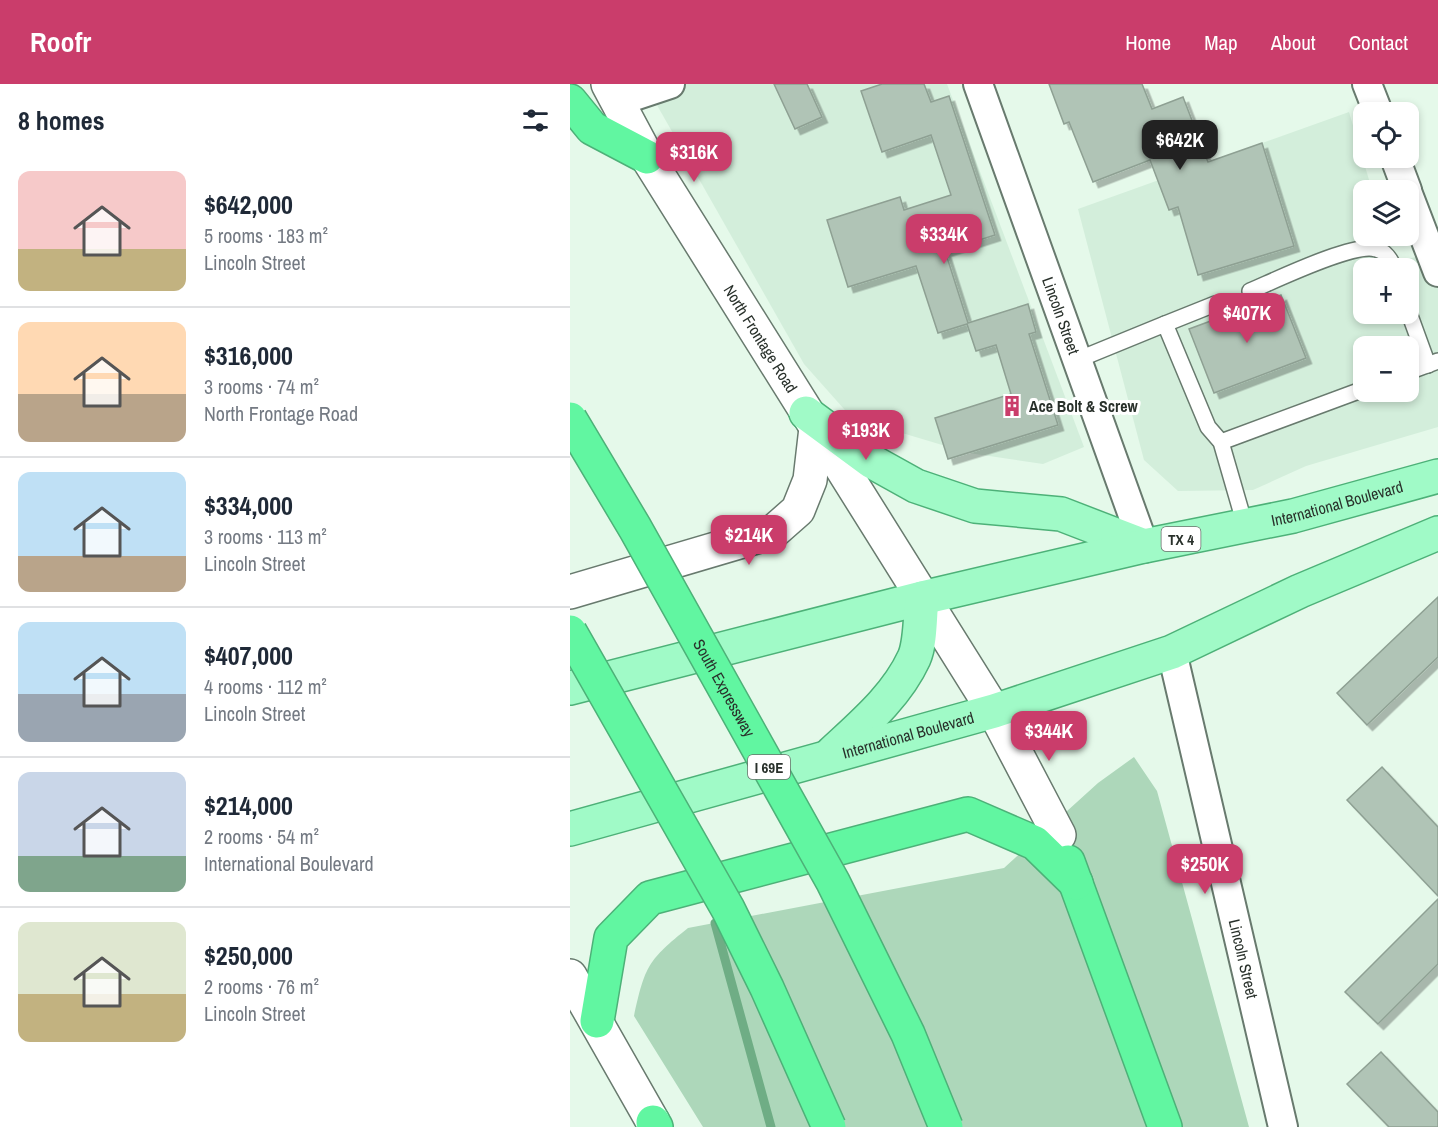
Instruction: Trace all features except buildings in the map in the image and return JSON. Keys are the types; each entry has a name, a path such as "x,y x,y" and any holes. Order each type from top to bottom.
{"highway":[{"path":"570,101 592,128 647,157"},
{"name":"South Expressway","path":"570,419 635,528 833,882 908,1035 946,1127"},
{"path":"570,632 728,909 767,988 829,1127"},
{"path":"597,1022 611,939 650,898 969,814 1047,839 1076,883 1165,1127"}],"main road":[{"name":"North Frontage Road","path":"614,93 647,157 994,711 1047,839"},
{"path":"811,421 871,461 916,486 975,506 1061,514 1144,546"},
{"path":"570,592 773,532 798,510 810,480 811,421"},
{"name":"International Boulevard","path":"570,688 922,598 1144,546 1293,516 1438,476"},
{"name":"International Boulevard","path":"570,829 994,711 1172,652 1300,591 1438,532"},
{"path":"827,757 878,710 915,657 922,598"},
{"path":"570,976 654,1125"}],"street":[{"path":"614,93 670,84"},
{"name":"Lincoln Street","path":"978,84 1144,546"},
{"path":"1367,84 1374,102"},
{"path":"1419,221 1438,272"},
{"name":"Lincoln Street","path":"1172,652 1283,1127"}],"lane":[{"path":"1250,291 1353,249 1376,249 1389,258"},
{"path":"1077,360 1215,304"},
{"path":"1165,324 1208,427 1221,442 1245,525"},
{"path":"1415,324 1433,363"},
{"path":"1221,442 1353,393"}],"shaded area":[{"path":"645,84 947,84 1084,447 1043,464 969,453 852,418 804,364"},
{"path":"1349,112 1353,126 1353,168 1366,168 1369,180 1353,180 1353,246 1388,246 1392,258 1353,258 1353,324 1419,324 1419,258 1412,258 1438,251 1438,427 1306,466 1253,490 1178,491 1144,460 1078,209"},
{"path":"1134,757 1157,791 1249,1127 703,1127 634,1016 645,975 664,948 688,928 1004,868 1098,783"}],"waterway":[{"path":"715,923 771,1127"}],"place":[{"name":"Ace Bolt & Screw","path":"1012,406"}]}
